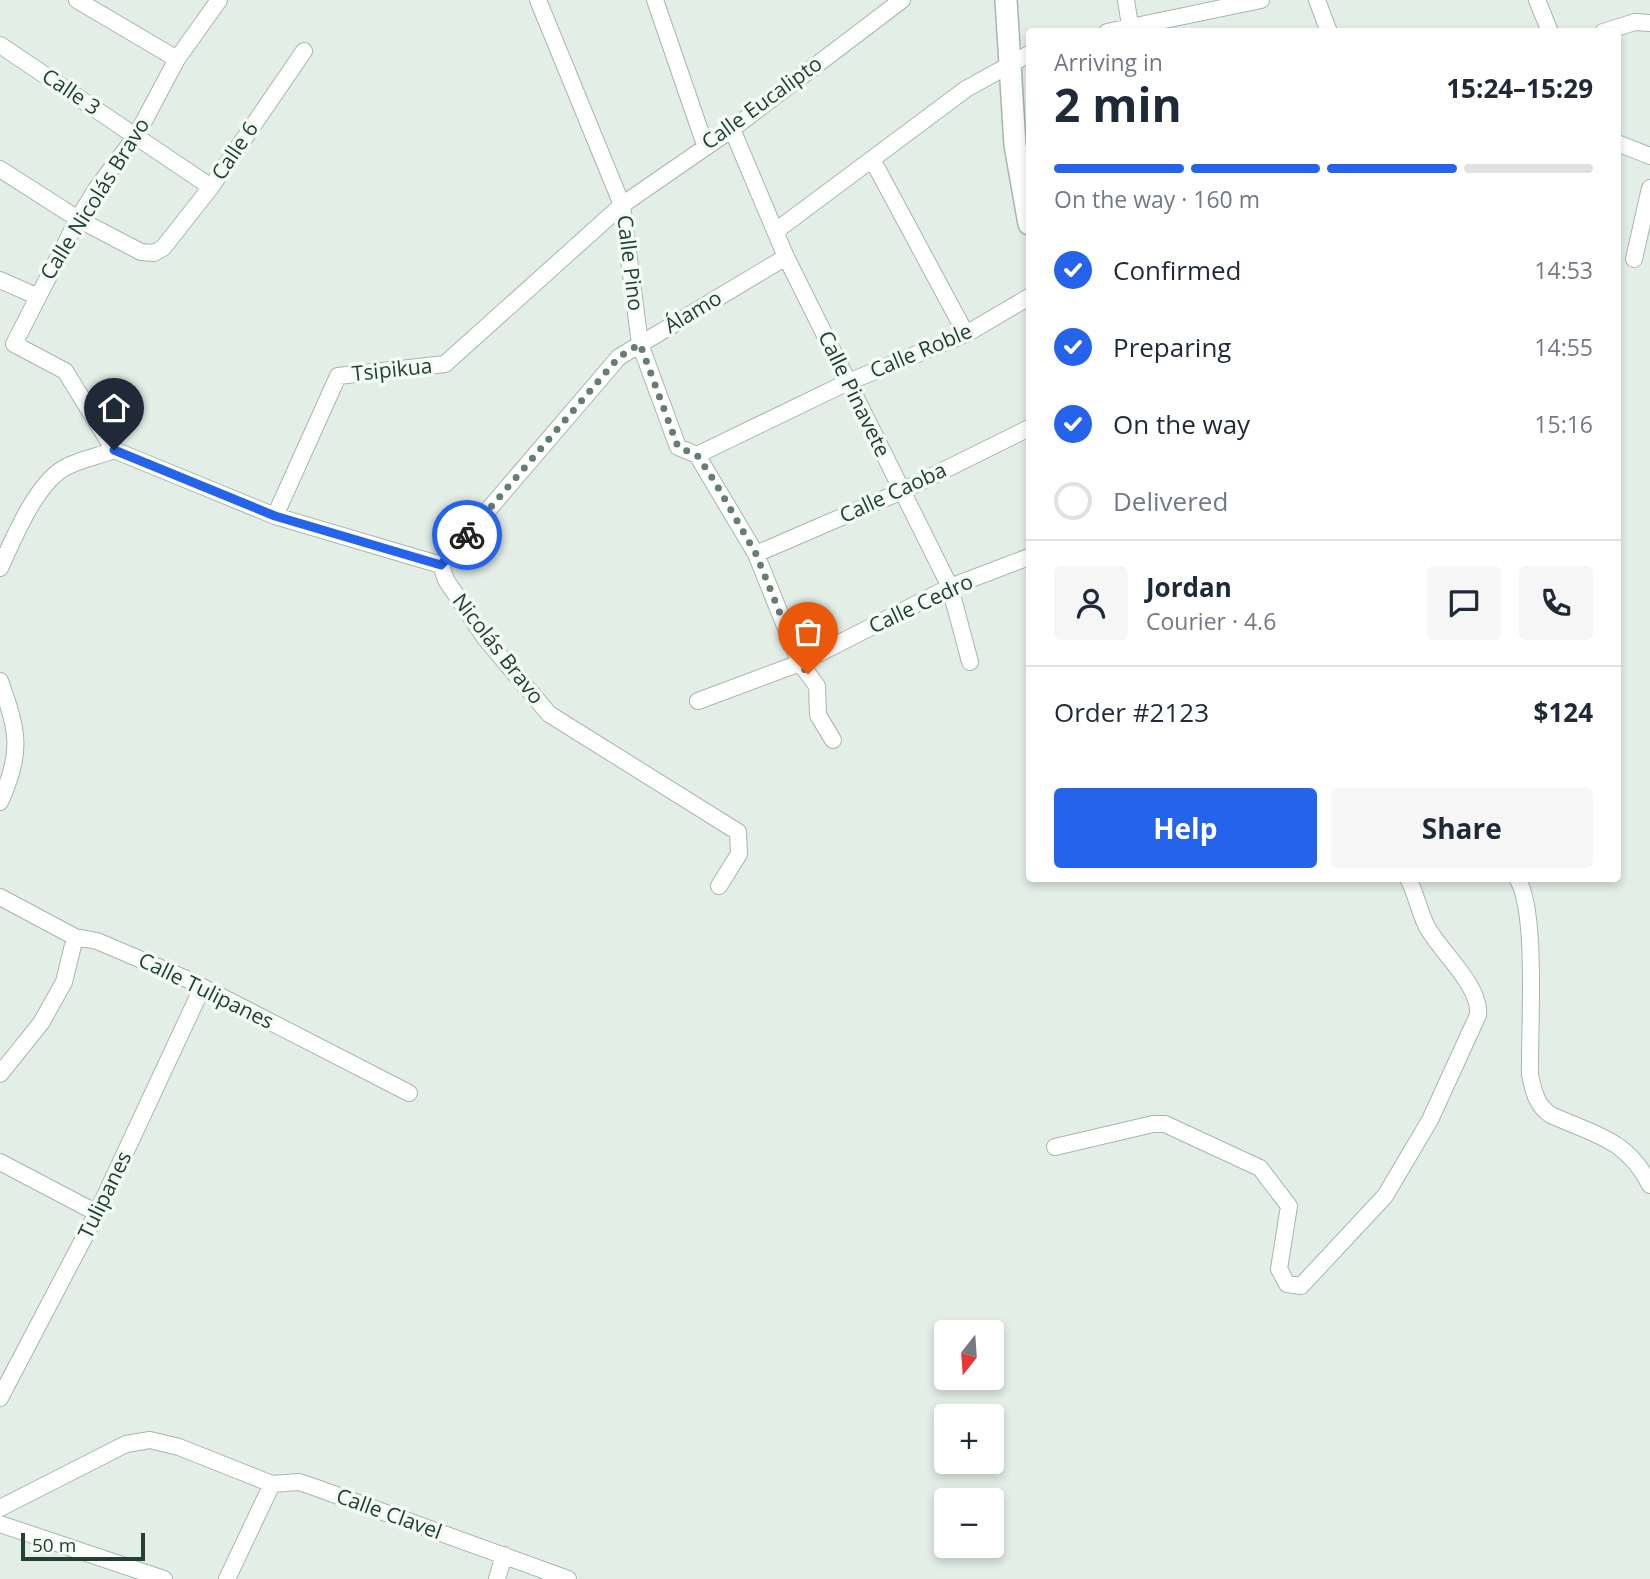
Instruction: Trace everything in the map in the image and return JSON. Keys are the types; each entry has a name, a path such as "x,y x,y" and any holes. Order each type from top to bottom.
{"street":[{"path":"77,0 177,59"},
{"name":"Calle Nicolás Bravo","path":"114,450 65,371 7,345 97,188 136,136 177,59 219,0"},
{"name":"Calle Pino","path":"538,0 622,205 640,344 678,447 697,455 756,554 800,663 817,686 818,715 833,740"},
{"path":"655,0 705,145"},
{"path":"1006,0 1020,57 1015,145 1026,206"},
{"path":"1126,0 1131,28"},
{"path":"1135,28 1261,0"},
{"path":"1317,0 1328,28"},
{"path":"1537,0 1548,28"},
{"name":"Calle Eucalipto","path":"622,205 732,128 892,3"},
{"path":"1616,28 1635,22 1650,23"},
{"name":"Calle 3","path":"0,45 211,187"},
{"name":"Calle 6","path":"78,219 141,252 154,253 163,248 211,187 304,51"},
{"path":"777,230 967,89 1020,57"},
{"name":"Calle Pinavete","path":"732,128 777,230 786,257 950,587 970,662"},
{"path":"1621,145 1650,156"},
{"path":"873,161 966,334"},
{"path":"0,169 78,219"},
{"path":"1634,259 1650,188"},
{"name":"Tsipikua","path":"275,516 338,376 445,364 622,205"},
{"name":"Álamo","path":"441,565 619,357 786,257"},
{"path":"0,280 36,296"},
{"name":"Calle Roble","path":"697,455 848,382 966,334 1026,299"},
{"name":"Calle Caoba","path":"756,554 902,491 1026,429"},
{"path":"0,568 17,531 47,481 66,466 114,450 275,516 441,565"},
{"name":"Calle Cedro","path":"698,701 800,663 950,587 1026,558"},
{"name":"Nicolás Bravo","path":"441,565 446,580 485,638 549,714 737,832 739,854 719,886"},
{"path":"0,681 17,730 18,748 13,772 0,802"},
{"path":"1055,1147 1153,1124 1165,1124 1260,1168 1289,1206 1279,1269 1287,1284 1301,1286 1385,1196 1430,1120 1478,1015 1476,997 1426,924 1410,882"},
{"path":"1519,882 1527,904 1530,1075 1536,1098 1542,1109 1551,1115 1624,1148 1636,1161 1650,1185"},
{"name":"Calle Tulipanes","path":"0,897 75,937 97,941 202,988 409,1093"},
{"path":"0,1074 41,1023 64,982 75,937"},
{"name":"Tulipanes","path":"0,1398 97,1213 202,988"},
{"path":"0,1162 97,1213"},
{"path":"0,1508 126,1444 150,1440 179,1447 272,1484 227,1579"},
{"name":"Calle Clavel","path":"272,1484 299,1482 568,1579"},
{"path":"0,1524 164,1579"},
{"path":"498,1579 503,1555"}],"way so far":[{"path":"467,535 619,357 640,344 678,447 697,455 715,482 756,554 800,663 808,674"}],"route":[{"path":"114,450 275,516 441,565 467,535"}]}
